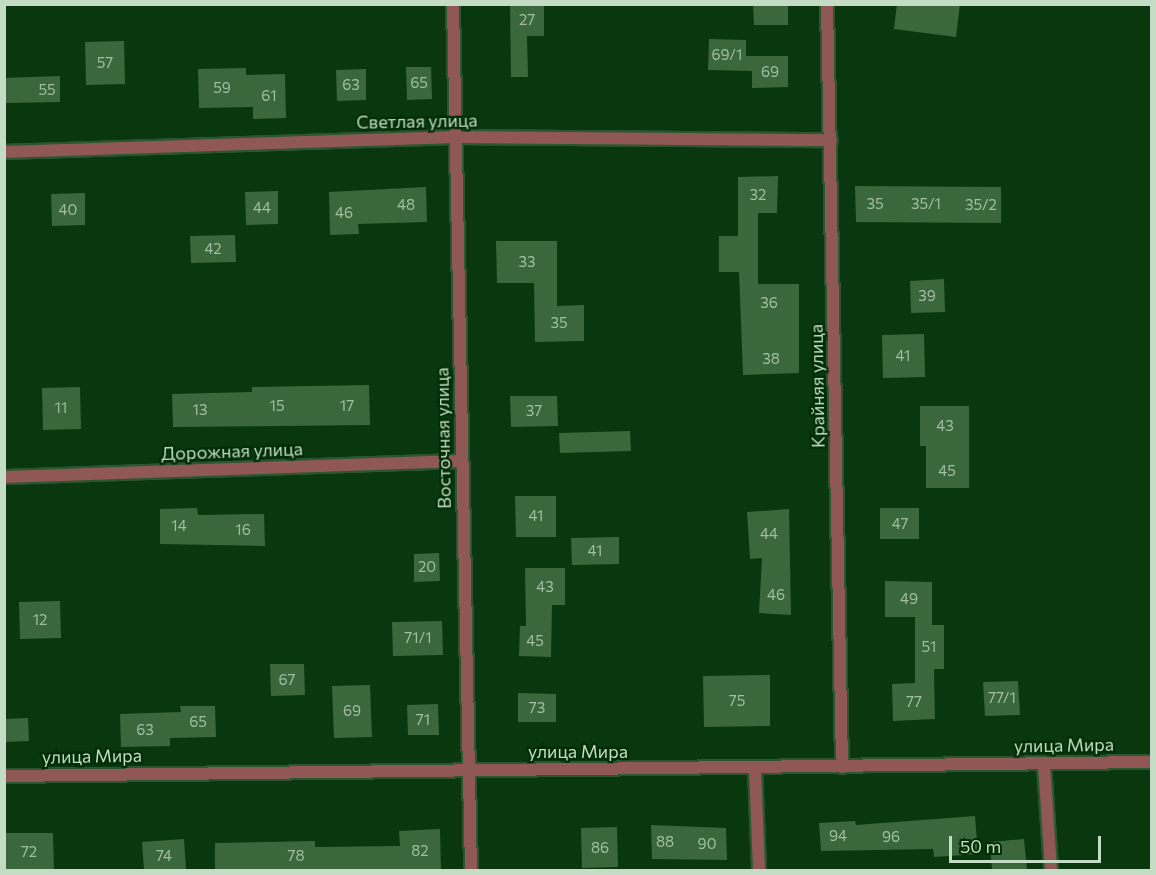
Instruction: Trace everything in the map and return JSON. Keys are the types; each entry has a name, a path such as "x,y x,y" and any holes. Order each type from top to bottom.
{"street":[{"name":"Восточная улица","path":"453,4 471,870"},
{"name":"Крайняя улица","path":"827,4 842,767"},
{"name":"Светлая улица","path":"4,152 456,137 831,140"},
{"name":"Дорожная улица","path":"4,477 461,461"},
{"name":"улица Мира","path":"4,776 468,769 755,769 1152,762"},
{"path":"1044,764 1051,870"},
{"path":"755,769 759,870"}],"building":[{"path":"510,4 544,4 544,36 527,36 528,77 511,77"},
{"path":"753,4 788,4 788,25 754,25"},
{"path":"897,4 960,4 956,37 894,29"},
{"path":"709,39 746,40 746,56 788,56 788,87 752,88 752,71 708,70"},
{"path":"124,41 125,84 86,85 85,42"},
{"path":"406,67 431,67 432,99 407,100"},
{"path":"246,68 246,75 285,74 286,118 253,119 253,107 199,108 198,69"},
{"path":"366,69 366,100 337,101 336,70"},
{"path":"60,76 60,102 4,103 4,78"},
{"path":"778,176 777,213 758,213 758,284 799,284 799,373 743,375 739,272 719,272 719,236 738,236 738,177"},
{"path":"855,186 1001,187 1001,223 856,222"},
{"path":"426,187 427,222 358,224 359,234 330,235 329,192"},
{"path":"278,191 278,224 246,225 245,192"},
{"path":"85,193 85,225 52,226 51,194"},
{"path":"235,235 236,262 191,263 190,236"},
{"path":"496,241 557,241 557,306 584,305 584,341 535,342 534,283 497,283"},
{"path":"944,279 945,312 911,313 910,281"},
{"path":"924,334 925,377 883,378 882,335"},
{"path":"369,385 370,425 173,427 172,394 252,392 252,387"},
{"path":"80,387 81,429 43,430 42,388"},
{"path":"510,396 557,396 558,426 511,427"},
{"path":"920,406 969,406 969,488 926,488 926,446 920,446"},
{"path":"630,431 631,451 560,453 559,433"},
{"path":"515,496 556,496 556,537 516,537"},
{"path":"197,508 198,515 264,514 265,546 160,544 160,509"},
{"path":"880,508 919,508 919,539 880,539"},
{"path":"789,509 791,615 759,613 762,558 750,559 747,512"},
{"path":"619,537 619,564 572,565 571,538"},
{"path":"439,553 440,581 414,582 414,554"},
{"path":"525,568 565,568 565,605 552,605 551,657 519,656 520,626 526,626"},
{"path":"885,581 932,582 932,625 944,625 944,669 934,669 935,719 893,721 892,684 915,683 915,617 885,617"},
{"path":"60,601 61,638 20,639 19,602"},
{"path":"442,621 443,655 393,656 392,622"},
{"path":"270,664 304,664 305,695 271,696"},
{"path":"770,675 770,726 704,727 703,676"},
{"path":"1018,681 1020,715 985,716 983,682"},
{"path":"370,685 372,737 334,738 332,686"},
{"path":"518,693 556,694 556,722 518,722"},
{"path":"438,704 439,735 408,735 407,705"},
{"path":"180,706 215,706 216,737 170,738 170,746 121,747 120,714 181,712"},
{"path":"28,718 29,741 4,742 4,719"},
{"path":"975,816 978,854 934,857 933,849 821,851 819,823 855,821 856,825"},
{"path":"651,825 726,828 727,860 652,859"},
{"path":"617,827 618,867 582,868 581,828"},
{"path":"440,829 441,870 215,870 215,843 315,841 315,847 400,846 399,831"},
{"path":"4,833 53,833 54,870 4,870"},
{"path":"184,839 186,870 144,870 142,842"},
{"path":"1024,839 1027,870 992,870 990,842"}]}
